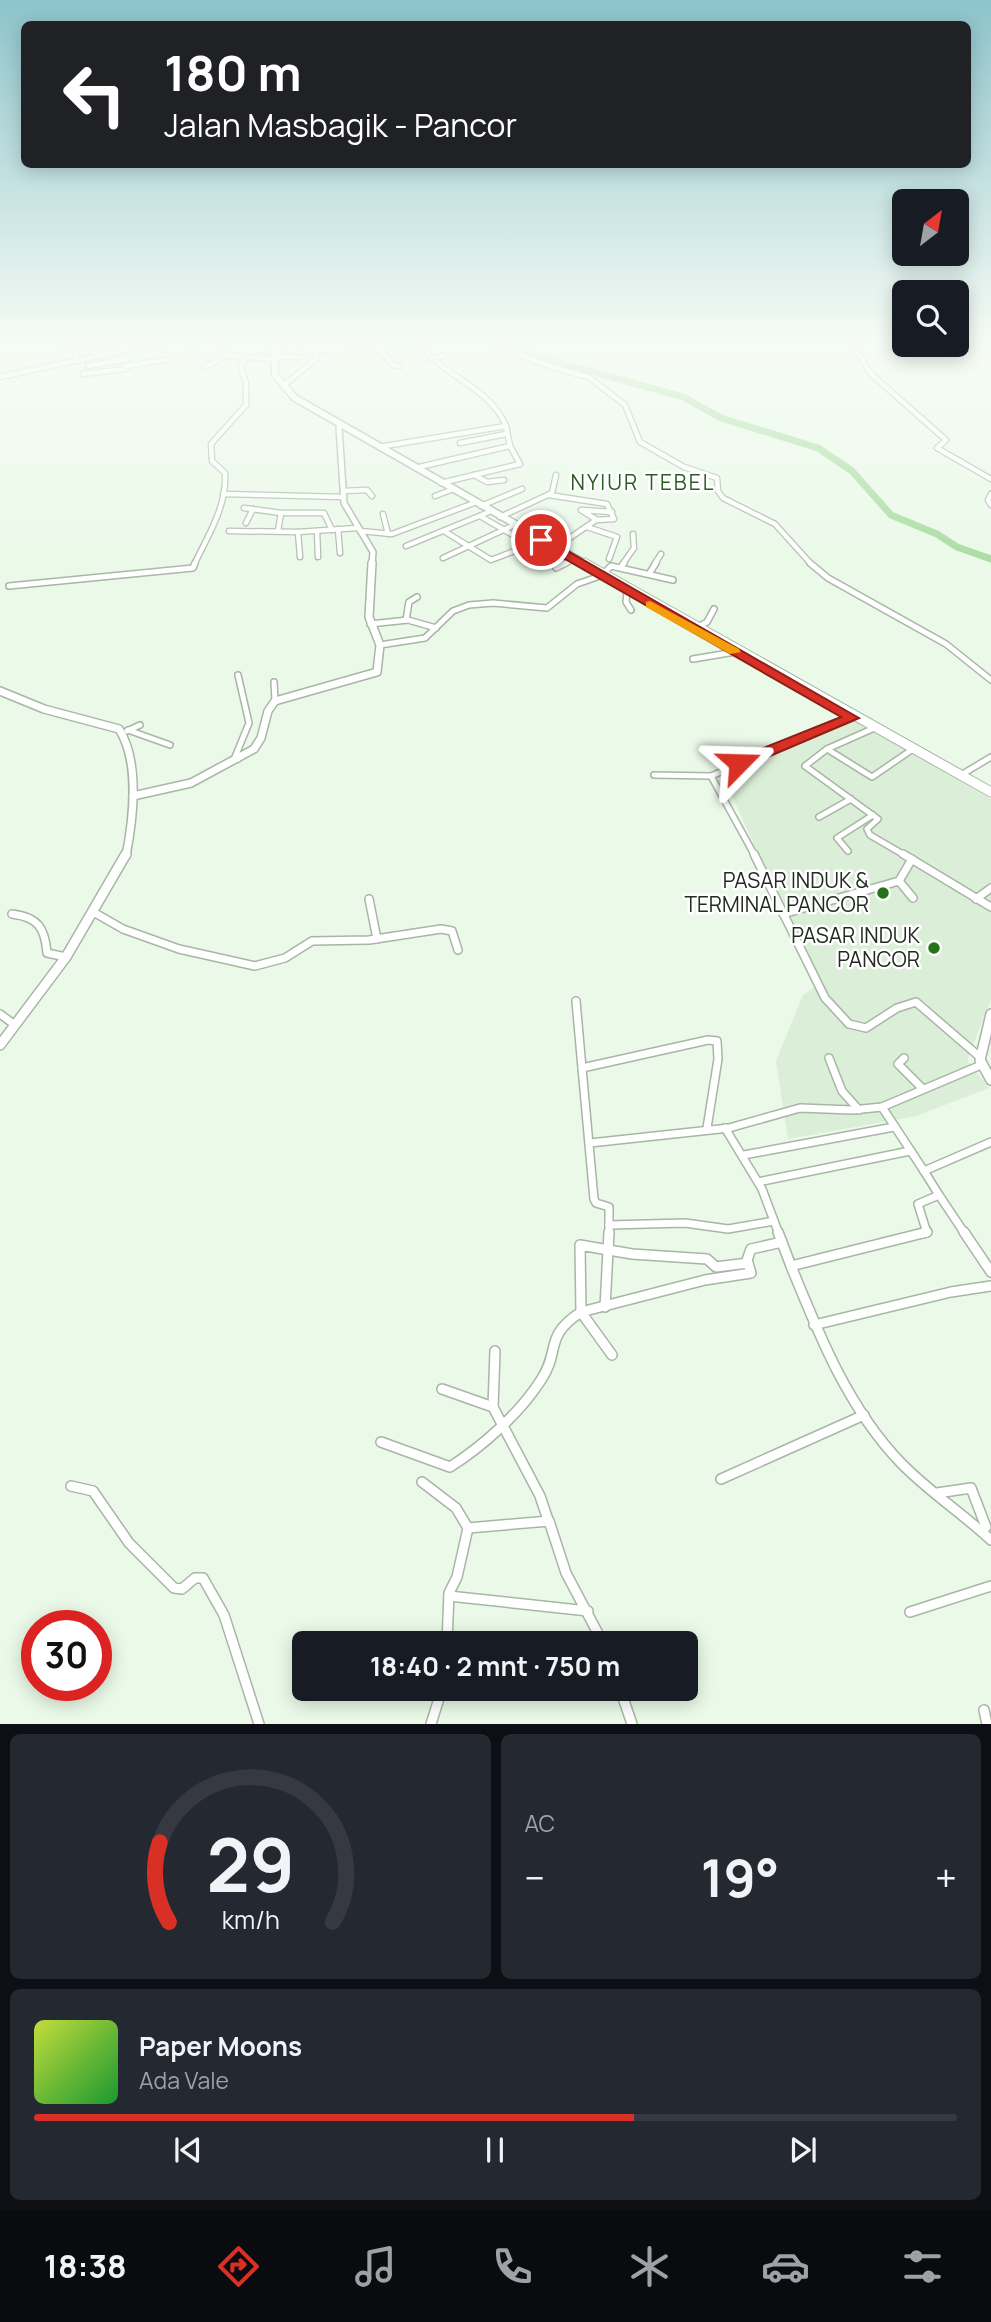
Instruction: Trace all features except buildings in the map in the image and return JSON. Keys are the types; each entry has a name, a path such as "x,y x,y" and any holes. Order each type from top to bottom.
{"main road":[{"path":"330,420 627,591 764,666"},
{"path":"601,575 991,792"},
{"path":"855,717 991,798"}],"street":[{"path":"9,586 191,569 214,524 223,494 225,473 214,464 211,447 218,434 231,420"},
{"path":"440,483 520,464 510,446 504,420"},
{"path":"630,420 640,442 674,462 718,478 718,491 723,498 775,524 802,557 828,578 951,647 991,680"},
{"path":"924,420 946,440 937,447 991,479"},
{"path":"377,448 444,434 453,435 506,426"},
{"path":"133,796 184,785 239,759 261,743 268,708 275,701 372,676 376,672 380,645 369,624 373,552 346,507 339,427"},
{"path":"453,435 471,455"},
{"path":"460,443 506,435"},
{"path":"485,438 496,450"},
{"path":"413,468 510,446"},
{"path":"474,475 486,482 504,480"},
{"path":"500,517 553,492 556,475"},
{"path":"435,496 451,489"},
{"path":"365,539 522,489"},
{"path":"223,494 344,494 367,490 372,496"},
{"path":"991,494 988,498 991,505"},
{"path":"549,495 608,504 612,512 613,521 597,520 581,510 612,512"},
{"path":"244,508 276,510 281,513 313,510 325,514 335,530 340,553"},
{"path":"246,523 253,509"},
{"path":"407,546 489,512"},
{"path":"278,531 281,513"},
{"path":"300,523 303,513"},
{"path":"383,514 385,534"},
{"path":"480,516 564,564"},
{"path":"555,548 597,520"},
{"path":"443,558 514,525"},
{"path":"587,527 617,537 609,559"},
{"path":"229,531 359,529 385,534"},
{"path":"317,531 318,557"},
{"path":"444,531 467,547 494,560 541,540"},
{"path":"299,532 300,557"},
{"path":"621,567 634,548 633,534"},
{"path":"649,573 662,554"},
{"path":"556,568 574,559"},
{"path":"380,645 417,640 436,628 453,611 469,605 493,603 547,608 577,583 601,575 608,566 673,580"},
{"path":"627,591 626,602 631,610"},
{"path":"406,620 410,602 417,597"},
{"path":"696,628 707,622 714,609"},
{"path":"369,624 406,620 436,628"},
{"path":"693,659 735,652"},
{"path":"238,676 239,690 249,723 235,757 239,759"},
{"path":"274,682 275,701"},
{"path":"0,691 44,709 170,745"},
{"path":"654,775 711,776 855,717"},
{"path":"125,732 140,725"},
{"path":"872,729 827,749 805,766 878,820 867,829 870,835 991,907"},
{"path":"0,1045 66,957 120,872 128,853 133,796 125,732"},
{"path":"827,749 872,777 910,751"},
{"path":"961,775 991,757"},
{"path":"711,776 825,998 849,1024 866,1028 897,1009 916,1002 981,1061 991,1080"},
{"path":"819,817 851,799"},
{"path":"848,851 837,838 873,815"},
{"path":"783,914 899,881 912,859"},
{"path":"899,881 913,898"},
{"path":"976,899 990,890"},
{"path":"369,899 377,939"},
{"path":"95,913 123,929 179,949 255,966 285,958 312,941 377,939 447,929 453,933 458,950"},
{"path":"12,914 28,917 41,925 47,934 47,953 66,957"},
{"path":"576,1001 594,1199 596,1203 609,1207 605,1307"},
{"path":"0,1014 15,1025"},
{"path":"981,1061 991,1014"},
{"path":"582,1068 716,1040 718,1059 707,1128"},
{"path":"829,1058 842,1091 859,1110"},
{"path":"904,1058 898,1064 923,1089"},
{"path":"590,1143 725,1128 800,1108 859,1110 883,1107 981,1061"},
{"path":"883,1107 991,1272"},
{"path":"744,1155 894,1127"},
{"path":"725,1128 744,1155 758,1182 814,1325 864,1415 891,1451 937,1493 985,1527"},
{"path":"924,1171 991,1142"},
{"path":"758,1182 804,1175 910,1151"},
{"path":"791,1266 927,1233 918,1204 939,1195"},
{"path":"609,1225 685,1223 728,1229 774,1221"},
{"path":"381,1442 451,1467 500,1424 543,1378 557,1330 581,1312 705,1280 751,1273 748,1264 751,1249 782,1241"},
{"path":"612,1355 581,1312 579,1246 707,1259 716,1267 748,1264"},
{"path":"814,1325 951,1292 991,1286"},
{"path":"495,1351 496,1388 493,1407 540,1496 566,1573 597,1631"},
{"path":"442,1388 493,1407"},
{"path":"721,1479 805,1438 864,1415"},
{"path":"422,1482 456,1508 468,1528 457,1577 449,1596 448,1631"},
{"path":"72,1486 93,1492 129,1543 176,1589 182,1589 195,1578 203,1578 224,1615 259,1724"},
{"path":"937,1493 971,1488 991,1540"},
{"path":"468,1528 548,1520"},
{"path":"910,1612 989,1589"},
{"path":"449,1596 588,1611"},
{"path":"431,1724 438,1701"},
{"path":"624,1701 632,1724"},
{"path":"984,1710 987,1724"}],"shaded area":[{"name":"PASAR INDUK & TERMINAL PANCOR","path":"852,719 991,799 991,999 967,1060 989,1088 916,1116 788,1139 776,1061 803,995 817,986 722,773"}],"waterway":[{"path":"729,420 818,448 852,471 891,515 937,534 957,547 991,559"}],"slow traffic":[{"path":"650,604 734,652"}],"place":[{"name":"PASAR INDUK & TERMINAL PANCOR","path":"883,893"},
{"name":"PASAR INDUK PANCOR","path":"934,948"}],"district":[{"name":"NYIUR TEBEL","path":"643,483"}],"route":[{"path":"541,540 589,567 596,574 852,718 739,763"}]}
